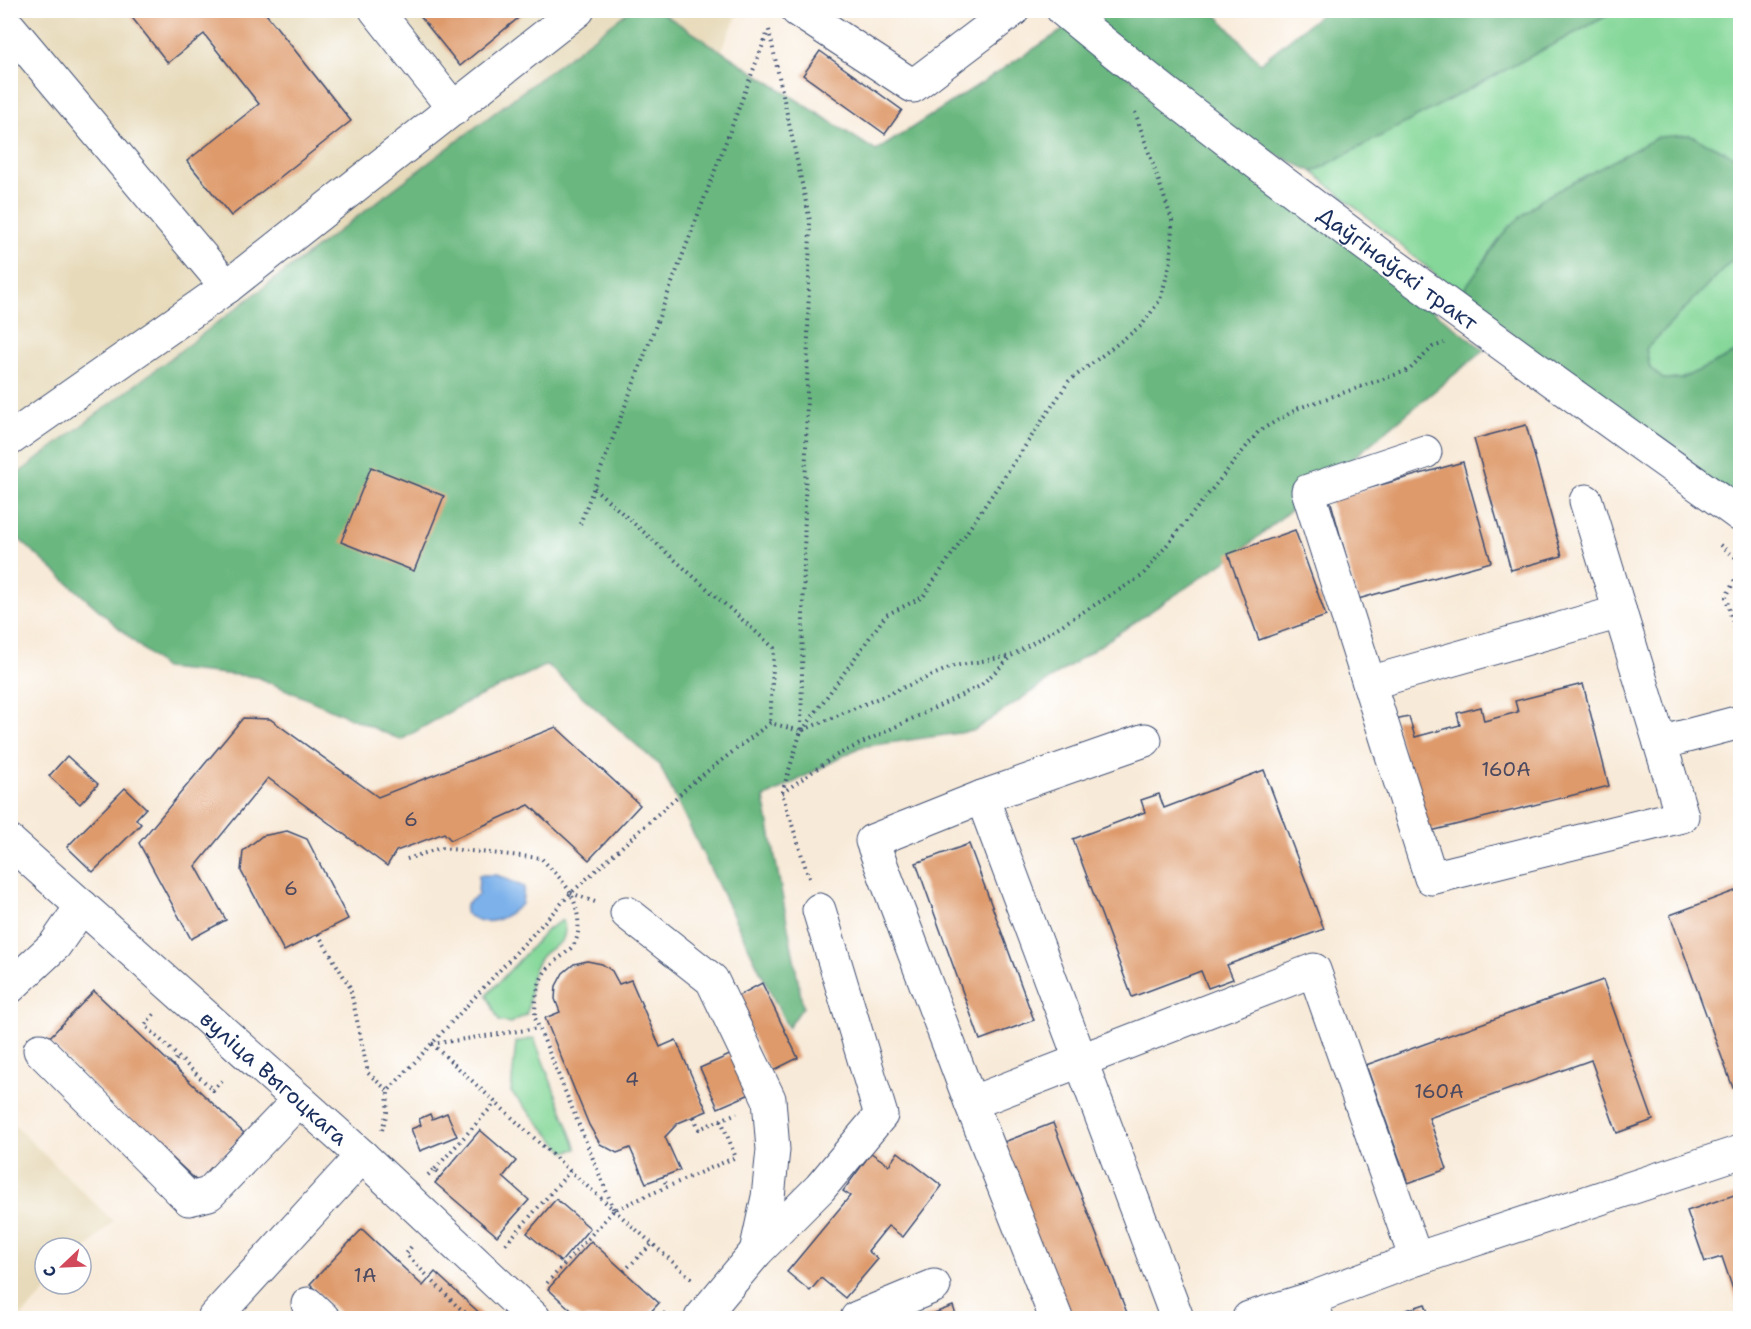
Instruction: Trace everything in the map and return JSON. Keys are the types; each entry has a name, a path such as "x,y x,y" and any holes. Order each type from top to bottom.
{"street":[{"path":"376,10 454,109"},
{"path":"10,439 227,287 578,10"},
{"path":"785,16 913,86 1013,10"},
{"name":"Даўгінаўскі тракт","path":"1063,10 1148,80 1419,285 1478,325 1740,515"},
{"path":"10,28 227,287"},
{"path":"1425,452 1308,491 1431,878 1682,816 1586,501"},
{"path":"1369,684 1620,612"},
{"path":"1660,743 1740,722"},
{"path":"1056,1318 971,1103 872,841 982,798 1145,740"},
{"path":"982,798 1177,1318"},
{"name":"вуліца Выгоцкага","path":"10,842 362,1156 537,1305"},
{"path":"10,987 55,945 82,906"},
{"path":"707,1310 756,1252 820,1188 881,1115 819,910"},
{"path":"627,913 712,980 769,1099 773,1150 768,1197 756,1252"},
{"path":"971,1103 1314,970 1416,1259"},
{"path":"40,1050 189,1200 209,1194 299,1100"},
{"path":"1249,1318 1314,1309 1416,1259 1740,1152"},
{"path":"214,1318 362,1156"},
{"path":"857,1318 934,1286"}],"path":[{"path":"580,524 768,32 785,16"},
{"path":"768,32 810,222 801,731 782,793 819,910"},
{"path":"801,731 886,615 923,597 1069,381 1142,325 1160,300 1171,261 1172,220 1135,111"},
{"path":"782,793 835,756 980,686 1011,656 1142,576 1259,431 1299,408 1409,370 1433,347 1452,340"},
{"path":"362,1156 381,1137 387,1112 388,1091 571,893 691,784 770,723 774,648 594,488"},
{"path":"1740,570 1726,597 1740,651"},
{"path":"770,723 801,731 954,666 1011,656"},
{"path":"407,859 440,848 542,858 571,893 578,916 579,932 573,947 555,960 543,975 535,996 535,1018 614,1210"},
{"path":"318,934 350,987 368,1073 388,1091"},
{"path":"156,1012 146,1025 213,1090 227,1075"},
{"path":"432,1044 539,1028"},
{"path":"432,1044 694,1281 687,1288"},
{"path":"172,1065 178,1057"},
{"path":"435,1170 496,1102"},
{"path":"721,1120 739,1165"},
{"path":"537,1305 614,1210 736,1157"},
{"path":"500,1252 570,1171"},
{"path":"663,1176 667,1187"},
{"path":"414,1242 406,1254 456,1305 472,1318"},
{"path":"624,1271 652,1244"},
{"path":"660,1318 707,1310"}],"shaded area":[{"path":"10,11 739,11 434,704 11,531"},
{"path":"11,1122 113,1221 93,1242 93,1236 33,1236 33,1296 41,1296 20,1318 11,1318"}],"green space":[{"path":"629,11 659,11 876,151 1066,28 1484,350 1242,550 973,731 860,747 764,798 803,1007 788,1028 660,766 547,665 463,704 401,740 257,677 164,668 11,532 11,479"},
{"path":"1063,11 1213,11 1260,63 1325,11 1616,11 1313,172 1197,117"},
{"path":"1616,11 1740,11 1740,159 1689,135 1658,138 1541,199 1507,229 1460,295 1313,172"},
{"path":"1689,135 1740,159 1740,252 1646,349 1650,368 1663,379 1681,379 1740,351 1740,507 1460,295 1507,229 1542,199 1658,137"},
{"path":"1740,252 1740,351 1681,379 1663,379 1650,368 1646,349"},
{"path":"563,920 565,929 562,940 539,960 532,975 526,1015 510,1023 499,1021 487,995 549,928"},
{"path":"534,1038 577,1149 565,1152 511,1092 516,1042"}],"water":[{"path":"479,875 497,875 524,887 522,904 502,918 488,922 465,913 466,904 478,895"}],"building":[{"path":"126,10 263,10 351,121 231,216 187,161 259,104 204,34 168,63"},
{"path":"415,10 528,10 460,66"},
{"path":"820,51 902,110 885,134 803,75"},
{"path":"1526,425 1562,556 1511,570 1474,439"},
{"path":"1463,462 1491,562 1358,599 1330,499"},
{"path":"371,467 444,496 414,571 341,542"},
{"path":"1295,530 1326,616 1259,640 1228,554"},
{"path":"1583,684 1609,786 1423,833 1395,720 1409,717 1415,737 1460,725 1457,713 1481,707 1484,721 1518,712 1515,701"},
{"path":"243,718 270,719 378,797 556,727 640,805 589,860 529,805 451,840 444,833 396,851 387,866 268,778 196,866 226,920 191,939 139,843"},
{"path":"67,756 98,784 80,804 49,776"},
{"path":"1264,770 1324,929 1227,965 1233,979 1208,988 1201,971 1132,997 1073,839 1145,812 1141,800 1159,794 1164,808"},
{"path":"125,788 146,808 136,819 141,824 93,872 67,847"},
{"path":"287,831 307,839 348,919 284,951 241,871 243,851 262,836"},
{"path":"969,844 1034,1020 980,1040 916,863"},
{"path":"1740,889 1740,1085 1733,1088 1670,915"},
{"path":"587,961 602,964 612,971 619,984 631,980 660,1047 676,1040 707,1111 678,1123 665,1137 680,1170 646,1183 630,1148 617,1153 600,1144 589,1125 545,1018 560,1012 555,999 556,986 563,973 574,964"},
{"path":"1603,980 1653,1120 1617,1133 1591,1060 1429,1118 1447,1169 1408,1183 1366,1065"},
{"path":"762,983 798,1058 770,1072 734,998"},
{"path":"94,991 244,1133 198,1182 47,1040"},
{"path":"732,1054 750,1094 718,1108 700,1068"},
{"path":"447,1113 457,1136 420,1151 411,1129 421,1125 419,1119 430,1114 432,1119"},
{"path":"1053,1123 1129,1318 1067,1318 999,1144"},
{"path":"480,1130 516,1161 503,1177 529,1200 497,1236 435,1183"},
{"path":"898,1152 942,1186 903,1237 888,1226 868,1251 878,1259 845,1298 821,1278 810,1291 787,1272 850,1196 843,1191 871,1153 889,1165"},
{"path":"1740,1193 1740,1310 1722,1257 1705,1262 1687,1211"},
{"path":"556,1199 590,1228 561,1262 527,1233"},
{"path":"362,1229 423,1286 435,1272 485,1318 345,1318 310,1284"},
{"path":"591,1241 659,1303 645,1318 580,1318 548,1289"},
{"path":"1425,1304 1430,1318 1382,1318"},
{"path":"953,1306 957,1318 921,1318"}]}
